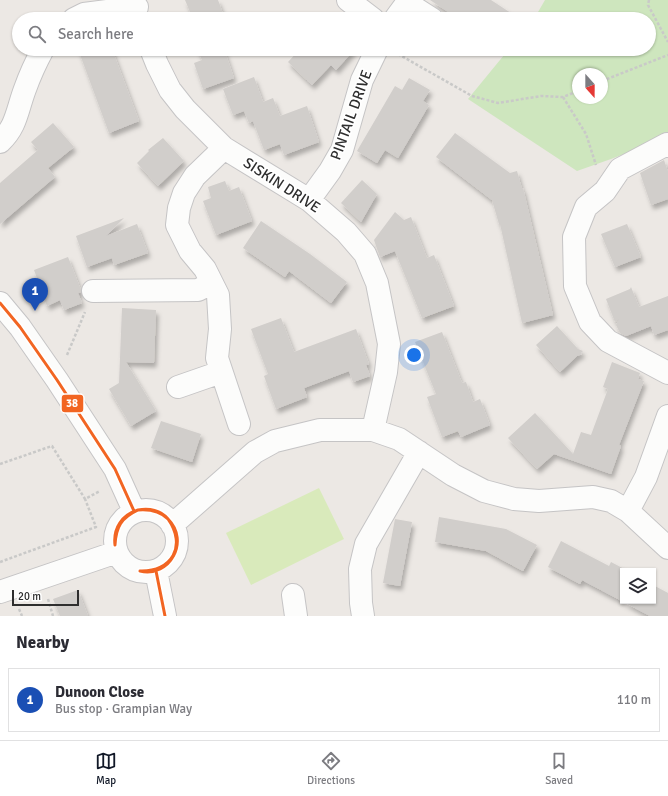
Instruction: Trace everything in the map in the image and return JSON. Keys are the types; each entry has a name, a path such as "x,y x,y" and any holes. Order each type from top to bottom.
{"street":[{"path":"348,0 364,12"},
{"path":"403,7 415,12"},
{"path":"106,12 138,9"},
{"path":"0,142 8,135 14,124 24,91 40,56"},
{"name":"SISKIN DRIVE","path":"154,56 170,90 185,109 224,148 309,200 346,232 365,254 377,282 389,344 386,372 373,430"},
{"name":"PINTAIL DRIVE","path":"309,200 330,171 342,150 362,80 382,56"},
{"path":"668,146 667,144 620,169 605,192 586,207 574,237 575,286 590,322 608,341 668,373"},
{"path":"224,148 195,176 184,193 179,208 177,225 182,238 190,251 205,269 218,295 220,329 217,358 239,424"},
{"path":"93,291 198,290 212,283"},
{"path":"0,303 20,327 57,380 115,469 134,511"},
{"path":"178,387 221,372"},
{"path":"628,511 646,478 668,416"},
{"path":"172,524 255,452 275,441 320,430 373,430 399,439 453,475 484,491 514,499 539,501 593,497 611,501 628,511 668,548"},
{"path":"363,616 360,569 366,544 419,452"},
{"path":"145,509 156,510 163,514 172,524 177,534 178,543 175,554 164,567 145,572 133,569 124,563 117,552 114,543 116,529 122,520 134,511 145,509"},
{"path":"0,592 117,552"},
{"path":"156,570 165,616"},
{"path":"292,595 296,616"}],"path":[{"path":"649,0 648,5 652,12"},
{"path":"656,20 668,42"},
{"path":"608,79 668,55"},
{"path":"396,56 472,96 498,103 541,96 563,97 572,93"},
{"path":"563,97 586,134 605,192"},
{"path":"57,380 93,291"},
{"path":"0,464 52,446 85,499 96,527 0,562"},
{"path":"85,499 100,491 94,481 115,469"}],"green space":[{"path":"545,0 668,0 668,137 577,171 468,99 503,56 656,56 656,12 538,12"},
{"path":"319,488 344,539 251,585 226,533"}],"building":[{"path":"185,0 218,0 222,12 190,12"},
{"path":"430,0 491,0 509,12 448,12"},
{"path":"81,56 115,56 139,121 109,133"},
{"path":"200,56 226,56 234,78 203,89 194,63 202,60"},
{"path":"294,56 349,56 336,70 331,65 312,85 288,62"},
{"path":"254,77 263,102 273,98 280,116 307,106 319,142 284,155 280,144 264,150 253,121 249,123 244,111 233,115 223,89"},
{"path":"409,78 430,90 423,101 429,105 398,158 385,150 377,163 357,151 395,86 402,90"},
{"path":"53,123 74,147 48,168 55,177 0,224 0,183 38,150 31,142"},
{"path":"455,133 510,173 517,171 522,189 523,188 553,315 522,323 500,224 492,200 436,157"},
{"path":"163,138 184,161 158,186 137,163 149,151 148,150"},
{"path":"664,160 668,172 668,199 651,205 640,173"},
{"path":"362,180 377,194 361,222 341,203"},
{"path":"225,181 229,191 239,187 252,221 216,235 203,201 211,198 208,187"},
{"path":"395,212 404,220 411,217 427,258 434,255 454,306 422,318 395,251 380,257 374,240"},
{"path":"124,218 106,236 137,224 148,253 114,265 112,258 87,267 76,236"},
{"path":"261,221 310,254 347,282 331,303 289,271 285,277 243,248"},
{"path":"627,224 641,257 615,267 601,234"},
{"path":"68,257 81,290 81,292 78,293 82,303 64,310 60,300 47,306 34,270"},
{"path":"631,287 639,307 668,296 668,330 654,335 651,326 626,336 620,333 616,325 619,319 615,322 606,299 630,289"},
{"path":"122,308 156,310 154,363 126,362 156,411 131,426 109,389 119,383"},
{"path":"281,318 294,352 356,329 369,364 366,365 370,376 353,382 349,371 304,388 307,397 276,409 264,376 268,374 251,329"},
{"path":"557,326 578,349 583,351 581,353 582,354 577,356 560,372 536,345"},
{"path":"442,332 462,383 466,382 473,402 480,399 490,425 461,437 458,431 442,437 427,397 436,394 415,342"},
{"path":"612,362 640,373 638,379 644,381 619,445 621,446 611,474 554,454 537,469 508,438 535,413 573,454 581,432 591,435 608,389 603,387"},
{"path":"161,421 201,434 192,462 151,448"},
{"path":"439,517 506,529 537,545 523,571 486,551 435,542"},
{"path":"395,519 412,522 400,586 383,583"},
{"path":"561,541 609,566 611,562 622,568 620,568 620,600 582,580 580,584 548,567"},
{"path":"656,587 668,593 668,616 650,616 627,604 656,604"},
{"path":"78,590 88,616 60,616 53,599"}],"transit line":[{"name":"38","path":"0,303 20,327 57,380 115,469 134,511"},
{"name":"38","path":"115,545 117,528 120,523 127,515 138,510"},
{"name":"38","path":"115,545 120,524 127,516 138,510"},
{"name":"38","path":"138,510 154,510 168,519"},
{"name":"38","path":"138,510 154,511 162,514 168,519"},
{"name":"38","path":"140,571 161,567 173,556 176,548 176,539 174,529 168,519"},
{"name":"38","path":"140,571 151,572 160,569 174,556 177,547 177,537 174,528 168,519"},
{"name":"38","path":"156,571 165,616"}],"place":[{"name":"Dunoon Close","path":"35,311"}]}
